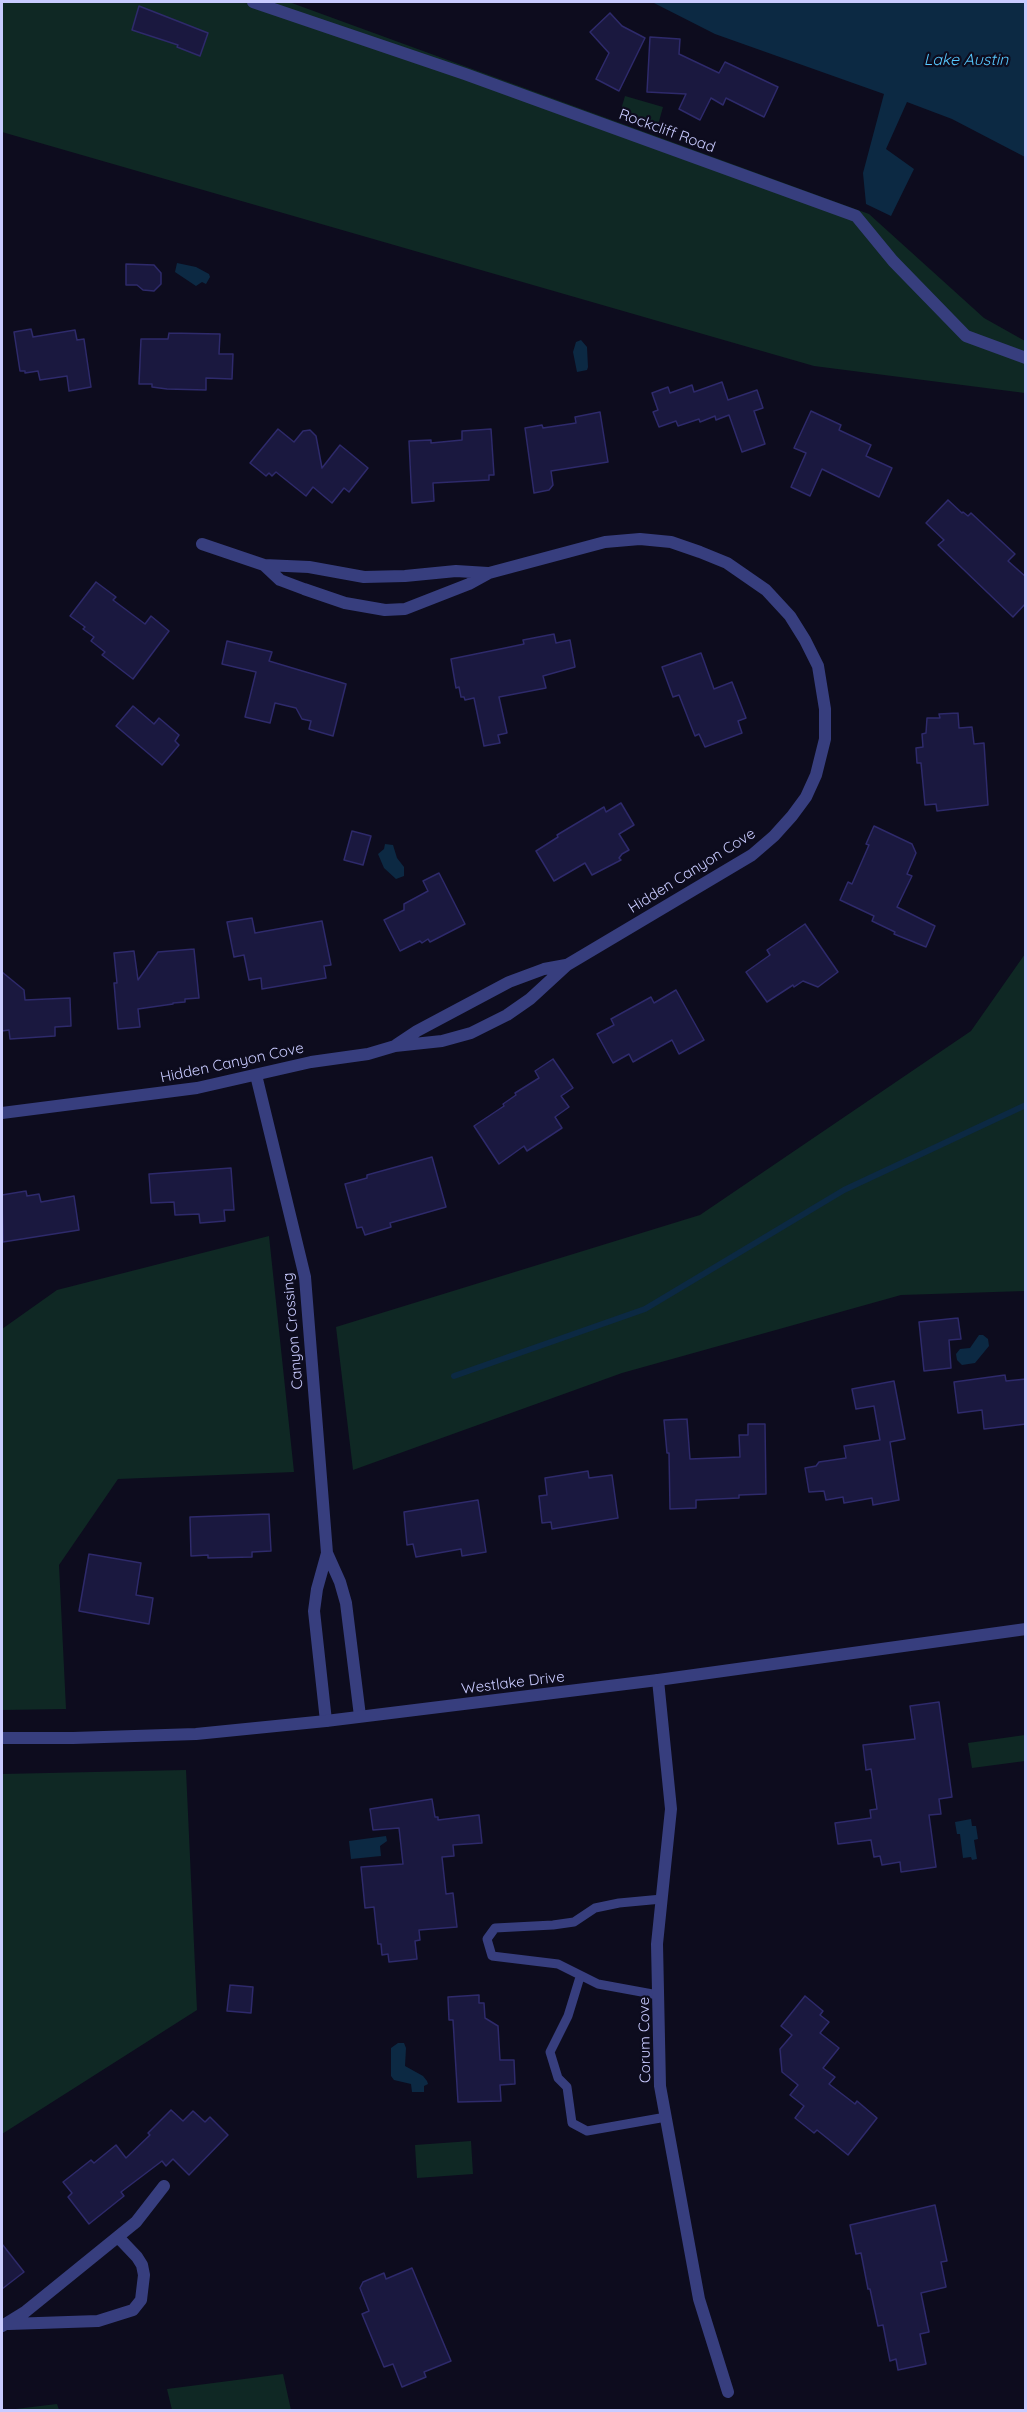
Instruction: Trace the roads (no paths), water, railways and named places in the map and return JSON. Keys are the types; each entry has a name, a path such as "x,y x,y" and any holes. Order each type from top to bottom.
{"street":[{"name":"Rockcliff Road","path":"252,2 465,74 856,216 893,261 966,336 1026,358"},
{"name":"Hidden Canyon Cove","path":"2,1113 197,1088 311,1062 368,1054 395,1046 442,1041 471,1033 507,1015 530,999 567,965 752,855 792,816 806,797 816,775 825,739 825,709 818,666 790,616 766,590 726,563 671,542 640,539 605,542 489,573 469,584 405,609 385,610 345,603 280,580 264,565"},
{"name":"Hidden Canyon Cove","path":"202,544 264,565 309,567 364,577 456,571 489,573"},
{"name":"Hidden Canyon Cove","path":"395,1046 417,1031 508,982 544,969 567,965"},
{"name":"Canyon Crossing","path":"256,1075 305,1277 327,1553 340,1582 346,1603 360,1716"},
{"name":"Canyon Crossing","path":"326,1721 314,1611 317,1589 327,1553"},
{"name":"Westlake Drive","path":"2,1738 196,1734 326,1721 658,1680 1026,1629"},
{"name":"Corum Cove","path":"658,1680 671,1809 657,1944 660,2086 699,2299 728,2392"},
{"path":"5,2325 25,2312 136,2222 164,2186"},
{"path":"5,2325 98,2321 133,2310 141,2300 144,2275 142,2265 118,2237"}],"lane":[{"path":"658,1995 598,1984 558,1964 492,1956 487,1939 495,1928 574,1922 595,1908 662,1899"},
{"path":"580,1977 568,2016 550,2052 558,2078 567,2087 572,2123 587,2131 666,2117"}],"water":[{"name":"Lake Austin","path":"652,2 1025,2 1025,157 952,119 907,102 886,149 914,169 891,216 866,204 863,173 884,94 715,34"},
{"path":"177,263 196,267 209,274 210,277 206,284 202,282 196,286 175,272"},
{"path":"581,340 587,347 588,367 587,370 577,372 573,352 576,342"},
{"path":"385,844 393,845 397,858 404,867 404,876 396,879 384,868 378,854 384,849"},
{"path":"979,1335 988,1339 989,1346 975,1363 962,1365 957,1360 956,1354 960,1349 970,1348"},
{"path":"971,1819 972,1826 976,1826 978,1839 974,1840 977,1859 972,1860 971,1857 963,1858 960,1834 957,1834 955,1822"},
{"path":"386,1836 387,1841 380,1846 381,1856 351,1859 349,1841"},
{"path":"398,2043 404,2043 406,2048 405,2066 423,2076 427,2081 424,2092 412,2092 411,2084 394,2080 391,2076 391,2048"}],"waterway":[{"path":"454,1376 645,1309 844,1190 1026,1105"}]}
